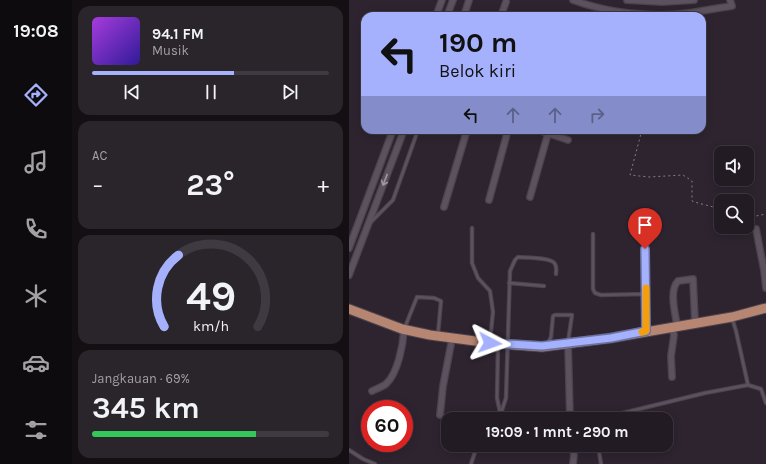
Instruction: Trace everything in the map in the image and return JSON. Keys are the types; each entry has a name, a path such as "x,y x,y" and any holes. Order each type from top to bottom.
{"main road":[{"path":"349,309 403,329 451,339 499,344 545,346 611,338 732,316 766,308"}],"street":[{"path":"438,12 442,0"},
{"path":"448,12 453,0"},
{"path":"465,12 469,0"},
{"path":"573,0 605,9 626,12"},
{"path":"627,0 662,2 694,0"},
{"path":"502,12 506,2"},
{"path":"696,12 731,3"},
{"path":"349,248 392,134"},
{"path":"349,275 402,134"},
{"path":"444,207 466,134"},
{"path":"489,200 507,134"},
{"path":"530,197 548,134"},
{"path":"554,134 568,140"},
{"path":"385,152 394,155"},
{"path":"755,230 765,270 766,288"},
{"path":"672,377 671,356 674,335 673,287 678,281 693,279 695,322"},
{"path":"372,391 385,385 391,378 397,366 403,342 403,329"},
{"path":"440,415 451,339"},
{"path":"568,343 570,412"},
{"path":"573,464 574,452"}],"lane":[{"path":"368,224 393,200 417,134"},
{"path":"472,228 472,263 478,278 490,291 499,344 506,398 501,412"},
{"path":"593,234 593,289 595,293 601,295 646,294"},
{"path":"645,234 646,331"},
{"path":"501,412 497,398 499,344 512,265 518,257 547,259 556,265 556,274"},
{"path":"509,283 544,286"},
{"path":"403,329 417,297 434,298 441,301 439,333 436,336"},
{"path":"545,346 550,340 553,316 555,315 572,315 568,343"},
{"path":"732,316 748,385"},
{"path":"627,412 705,393 748,385 761,389 766,403"},
{"path":"349,450 363,459 375,464"},
{"path":"471,464 475,452"},
{"path":"598,452 601,464"}],"path":[{"path":"641,134 630,175 649,177 683,175 692,182 693,201 714,207"},
{"path":"754,216 766,214"}],"slow traffic":[{"path":"642,332 646,331 646,288"}],"route":[{"path":"490,343 542,346 611,338 646,331 645,249"}]}
